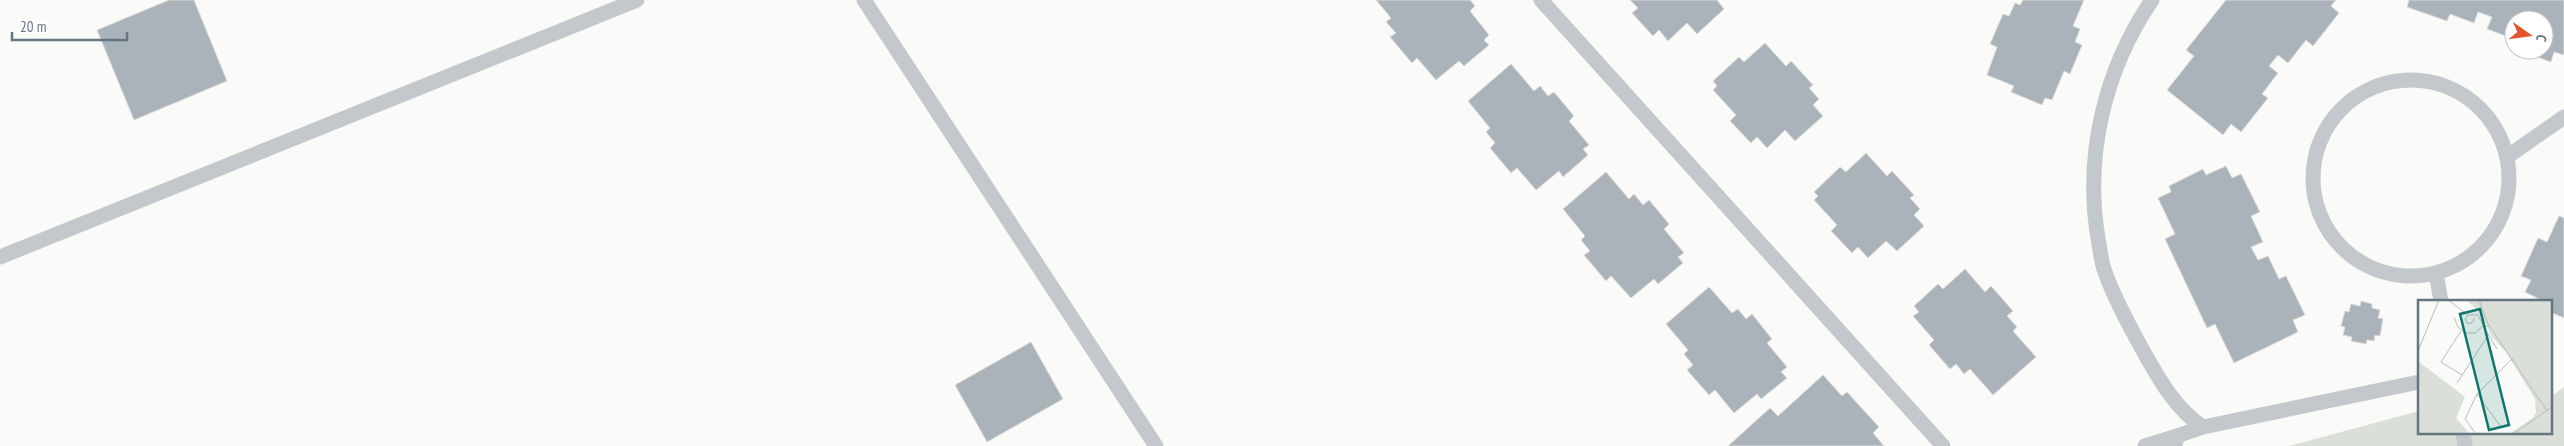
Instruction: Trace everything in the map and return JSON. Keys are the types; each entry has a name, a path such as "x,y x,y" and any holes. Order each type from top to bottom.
{"lane":[{"path":"0,257 637,0"},
{"path":"864,0 1156,446"},
{"path":"1541,0 1943,446"},
{"path":"2152,0 2136,25 2111,79 2095,146 2095,218 2104,270 2124,316 2159,378 2187,416 2203,427"},
{"path":"2412,79 2436,82 2461,93 2480,107 2498,131 2507,157 2509,177 2507,200 2501,219 2492,234 2472,255 2453,267 2436,273 2402,276 2370,268 2346,253 2329,233 2318,210 2312,184 2314,160 2322,135 2335,115 2351,99 2370,88 2392,81 2412,79"},
{"path":"2507,157 2564,117"},
{"path":"2436,273 2441,300"},
{"path":"2145,446 2176,441 2203,427 2418,382"}],"shaded area":[{"path":"2564,387 2564,446 2289,446 2418,411 2418,434 2552,434 2552,396"}],"building":[{"path":"169,0 194,0 227,81 134,120 97,30"},
{"path":"1376,0 1470,0 1475,6 1470,11 1489,35 1484,40 1489,45 1464,66 1459,61 1436,80 1417,58 1412,63 1390,37 1396,33 1386,22 1391,18"},
{"path":"1630,0 1717,0 1724,9 1697,34 1687,23 1668,41 1659,30 1653,36 1632,13 1638,8"},
{"path":"2023,0 2084,0 2073,26 2080,29 2075,42 2082,45 2070,74 2064,71 2052,100 2045,98 2042,105 2011,92 2014,86 1987,75 1997,47 1990,44 2003,14 2009,16 2015,3 2020,5"},
{"path":"2226,0 2336,0 2331,6 2339,13 2313,46 2306,40 2288,63 2278,55 2269,66 2278,73 2262,94 2268,98 2241,132 2231,124 2223,135 2167,90 2194,56 2186,50"},
{"path":"2409,0 2564,0 2564,55 2554,52 2554,10 2504,10 2504,35 2487,29 2492,17 2478,12 2474,23 2450,14 2447,21 2407,7"},
{"path":"1765,43 1786,66 1791,61 1813,85 1809,88 1819,99 1813,105 1823,116 1795,141 1785,130 1767,148 1757,137 1751,143 1730,121 1736,115 1713,90 1717,86 1713,81 1739,57 1744,62"},
{"path":"1511,64 1534,91 1540,86 1548,96 1554,92 1574,116 1569,121 1589,145 1583,149 1588,155 1563,177 1559,171 1536,190 1517,168 1511,173 1490,148 1495,143 1486,132 1490,128 1468,101"},
{"path":"1866,153 1887,176 1892,171 1914,195 1910,198 1920,209 1914,215 1924,226 1897,251 1886,241 1868,258 1858,247 1852,253 1831,231 1837,225 1814,200 1818,196 1814,192 1840,167 1846,172"},
{"path":"2226,166 2232,178 2241,174 2260,212 2251,216 2263,242 2251,247 2258,260 2268,256 2279,279 2286,276 2305,315 2293,320 2298,332 2234,363 2215,324 2207,328 2165,239 2175,234 2158,198 2171,192 2169,186 2203,169 2206,175"},
{"path":"1606,172 1629,199 1634,194 1643,205 1649,200 1669,224 1664,229 1684,253 1678,257 1683,263 1658,284 1654,279 1631,298 1611,276 1606,281 1584,255 1590,251 1581,240 1585,236 1563,209"},
{"path":"2559,216 2564,218 2564,318 2552,313 2552,300 2541,300 2525,292 2531,280 2521,276 2538,238 2547,242"},
{"path":"1965,269 1985,292 1991,286 2013,311 2007,316 2017,327 2013,331 2036,357 1993,395 1970,369 1964,374 1956,364 1950,369 1929,345 1934,340 1913,316 1919,312 1914,306 1938,284 1943,289"},
{"path":"1709,287 1732,313 1738,309 1746,319 1752,314 1772,339 1767,343 1787,367 1781,372 1787,378 1761,399 1757,394 1734,413 1715,390 1709,395 1687,370 1693,365 1684,354 1688,350 1666,324"},
{"path":"2361,301 2372,304 2372,308 2380,310 2378,318 2383,319 2380,336 2375,335 2374,341 2367,340 2366,344 2351,341 2352,337 2343,335 2345,327 2341,326 2345,311 2349,312 2351,304 2360,306"},
{"path":"1031,342 1063,399 987,442 955,385"},
{"path":"1823,375 1842,396 1847,392 1879,427 1873,433 1884,446 1728,446 1770,408 1778,416"}]}
